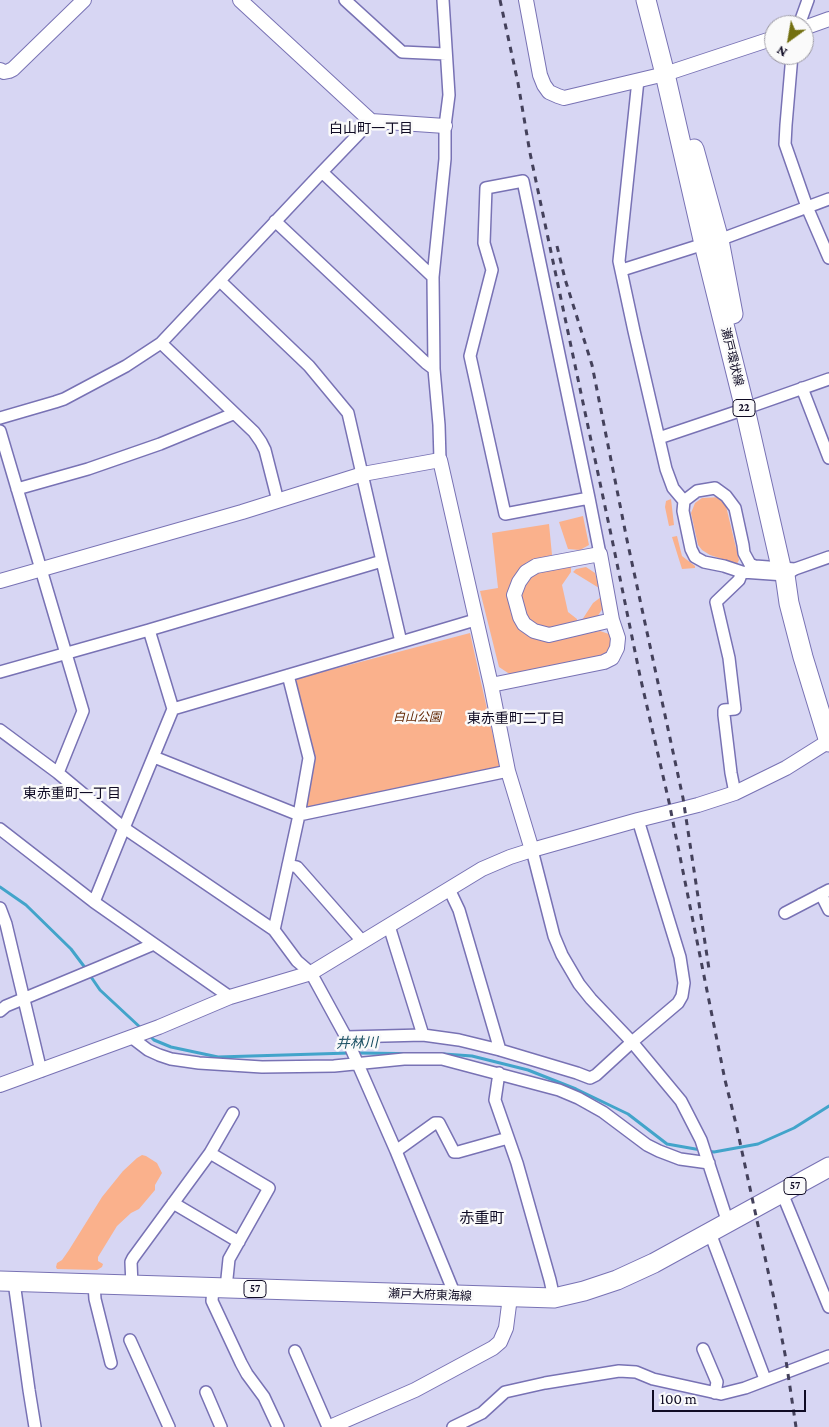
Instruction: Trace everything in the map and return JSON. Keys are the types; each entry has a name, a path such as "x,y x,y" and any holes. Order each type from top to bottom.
{"main road":[{"name":"瀬戸環状線","path":"646,0 669,72 711,242 736,326 750,407 787,571 829,698"},
{"name":"瀬戸環状線","path":"658,0 669,72"},
{"name":"瀬戸環状線","path":"787,571 789,603 803,657 829,741"},
{"name":"瀬戸大府東海線","path":"7,1282 554,1298 584,1291 617,1280 654,1263 829,1167"}],"street":[{"path":"0,70 4,72 13,68 84,0"},
{"path":"240,0 371,121 445,126"},
{"path":"346,0 402,52 446,54"},
{"path":"443,0 449,95 445,126 445,159 433,277 434,368 440,460 491,685 508,771 532,850 554,936 562,955 579,984 591,999 632,1042 681,1101 701,1140 728,1223"},
{"path":"526,0 540,75 544,86 549,92 564,98 669,72 764,41"},
{"path":"803,15 808,0"},
{"path":"814,24 829,19"},
{"path":"791,65 785,144 807,207 829,258"},
{"path":"638,80 619,261 666,469 673,488 684,501"},
{"path":"0,418 64,398 126,366 161,343 371,121"},
{"path":"322,172 433,277"},
{"path":"491,685 604,662 612,658 618,648 618,638 612,620 589,498 523,181 486,188 484,243 492,270 470,356 505,514 589,498"},
{"path":"622,270 711,242 829,199"},
{"path":"275,221 426,364 434,368"},
{"path":"220,281 309,366 348,412 401,642"},
{"path":"161,343 254,432 265,450 278,501"},
{"path":"659,438 829,379"},
{"path":"802,388 829,458"},
{"path":"18,489 124,457 234,414"},
{"path":"0,431 83,712 58,773"},
{"path":"0,581 278,501 363,474 440,460"},
{"path":"787,571 750,564 744,553 744,545 735,508 726,496 715,488 697,491 684,501 683,507 691,549 695,557 704,562 742,572 787,571 829,557"},
{"path":"600,554 536,566 526,572 518,582 514,595 520,617 524,624 534,631 550,635 612,620"},
{"path":"0,672 65,655 382,561"},
{"path":"735,793 724,710 735,709 729,658 716,602 739,580 742,572"},
{"path":"173,709 475,620"},
{"path":"94,902 173,709 149,630"},
{"path":"274,930 299,815 309,758 288,675"},
{"path":"0,730 58,773 124,828 274,930 297,961 311,974 346,1037 396,1150 455,1295"},
{"path":"0,1085 159,1027 230,998 311,974 482,869 510,856 698,805 735,793 786,768 829,741"},
{"path":"154,757 299,815 508,771"},
{"path":"346,1037 423,1035 459,1040 500,1050 590,1078 596,1075 678,1003 682,996 684,983 680,957 638,820"},
{"path":"0,829 94,902 230,998"},
{"path":"288,865 297,867 363,942"},
{"path":"449,889 459,910 500,1050"},
{"path":"785,913 825,892 829,910"},
{"path":"0,908 6,924 41,1071"},
{"path":"389,926 423,1035"},
{"path":"0,1011 6,1006 24,998 154,944"},
{"path":"134,1036 148,1050 170,1059 262,1068 334,1066 404,1058 442,1059 559,1090 603,1112 647,1145 659,1151 680,1159 709,1164"},
{"path":"499,1073 496,1100 517,1163 554,1298"},
{"path":"132,1286 133,1258 210,1153 233,1113"},
{"path":"396,1150 435,1123 439,1123 454,1152 508,1138"},
{"path":"210,1153 269,1188 228,1262 220,1288 212,1301 241,1363 264,1397 278,1427"},
{"path":"782,1193 829,1307"},
{"path":"173,1203 239,1242"},
{"path":"710,1233 765,1379"},
{"path":"7,1282 35,1427"},
{"path":"94,1284 111,1363"},
{"path":"295,1351 329,1427 415,1390 493,1348 500,1342 506,1328 510,1297"},
{"path":"130,1340 169,1427"},
{"path":"703,1349 717,1382 715,1393"},
{"path":"453,1427 482,1413 505,1392 545,1383 619,1371 636,1372 653,1380 725,1394 829,1356"},
{"path":"206,1392 221,1427"}],"green space":[{"path":"721,497 725,502 739,560 737,564 710,555 698,545 691,513 695,503 702,498"},
{"path":"671,499 674,525 669,526 665,507 666,501"},
{"path":"583,516 589,545 580,550 568,549 559,522"},
{"path":"549,524 552,555 527,562 512,580 508,594 511,614 526,633 554,640 600,631 612,635 612,654 511,675 499,667 480,591 498,588 492,533"},
{"path":"677,536 682,556 695,568 682,569 672,537"},
{"path":"571,565 571,572 562,585 568,612 577,621 560,627 546,629 530,622 523,610 521,591 525,582 536,573"},
{"path":"586,567 595,573 599,588 573,572 576,569"},
{"path":"601,597 603,608 597,617 582,620 593,603"},
{"name":"白山公園","path":"470,633 500,767 305,810 315,761 292,680"},
{"path":"142,1155 157,1163 162,1173 155,1185 155,1190 139,1209 131,1213 117,1226 98,1257 98,1261 103,1264 102,1267 97,1270 57,1269 57,1263 62,1260 69,1250 102,1197 123,1171"}],"waterway":[{"name":"井林川","path":"0,887 26,905 71,949 86,969"},
{"name":"井林川","path":"89,974 100,990 142,1029"},
{"name":"井林川","path":"149,1035 154,1040 171,1047 218,1057 350,1053"},
{"name":"井林川","path":"357,1053 438,1054"},
{"name":"井林川","path":"444,1054 472,1056 528,1070 576,1089 628,1114 667,1144 701,1150"},
{"path":"707,1151 714,1152 758,1144 794,1128 829,1106"}],"railway":[{"path":"500,0 518,83 530,153 640,676 669,802 725,1080 773,1294 785,1354 796,1427"},
{"path":"557,246 565,279 592,365 627,540 683,798 709,969"}],"district":[{"name":"白山町一丁目","path":"371,129"},
{"name":"東赤重町二丁目","path":"516,719"},
{"name":"東赤重町一丁目","path":"72,794"},
{"name":"赤重町","path":"482,1218"}]}
